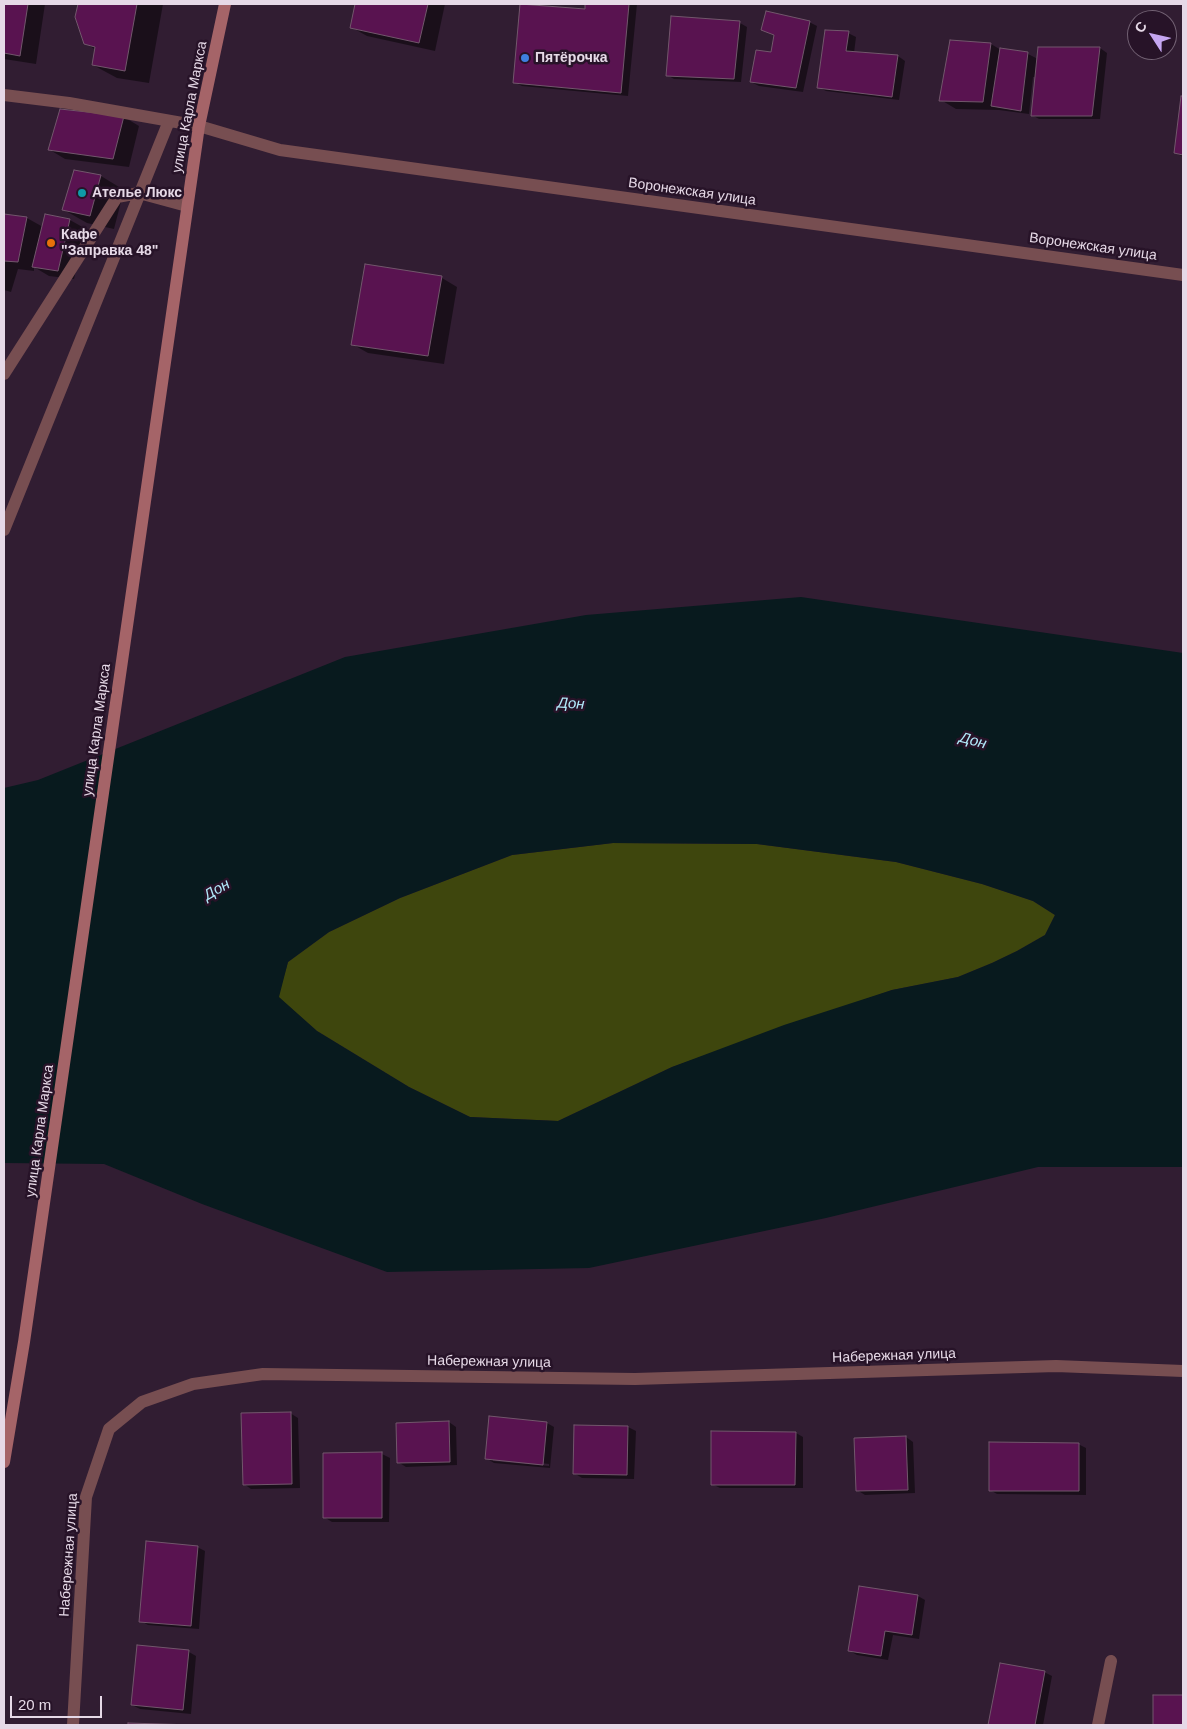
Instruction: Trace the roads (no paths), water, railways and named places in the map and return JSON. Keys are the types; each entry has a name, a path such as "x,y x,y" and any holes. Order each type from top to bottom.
{"main road":[{"name":"улица Карла Маркса","path":"4,1462 24,1342 199,126 225,4"}],"street":[{"name":"Воронежская улица","path":"4,95 69,103 199,126 280,150 1183,275"},
{"name":"улица Карла Маркса","path":"4,530 168,121"},
{"path":"4,374 8,362 117,197 140,193 187,206"},
{"name":"Набережная улица","path":"73,1725 86,1497 109,1429 142,1402 193,1384 263,1374 635,1378 1056,1366 1183,1371"},
{"path":"1098,1725 1111,1661"}],"water":[{"name":"Дон","path":"801,597 1183,653 1183,1167 1038,1167 826,1218 589,1268 387,1272 202,1204 104,1164 4,1163 4,788 38,780 345,657 586,615","holes":["613,843 757,844 896,862 982,884 1033,901 1055,915 1045,935 992,963 958,977 892,990 784,1025 672,1067 558,1121 470,1117 409,1087 317,1031 279,997 288,962 329,932 400,898 512,855"]}],"place":[{"name":"Пятёрочка","path":"525,58"},
{"name":"Ателье Люкс","path":"82,193"},
{"name":"Кафе \"Заправка 48\"","path":"51,243"}]}
